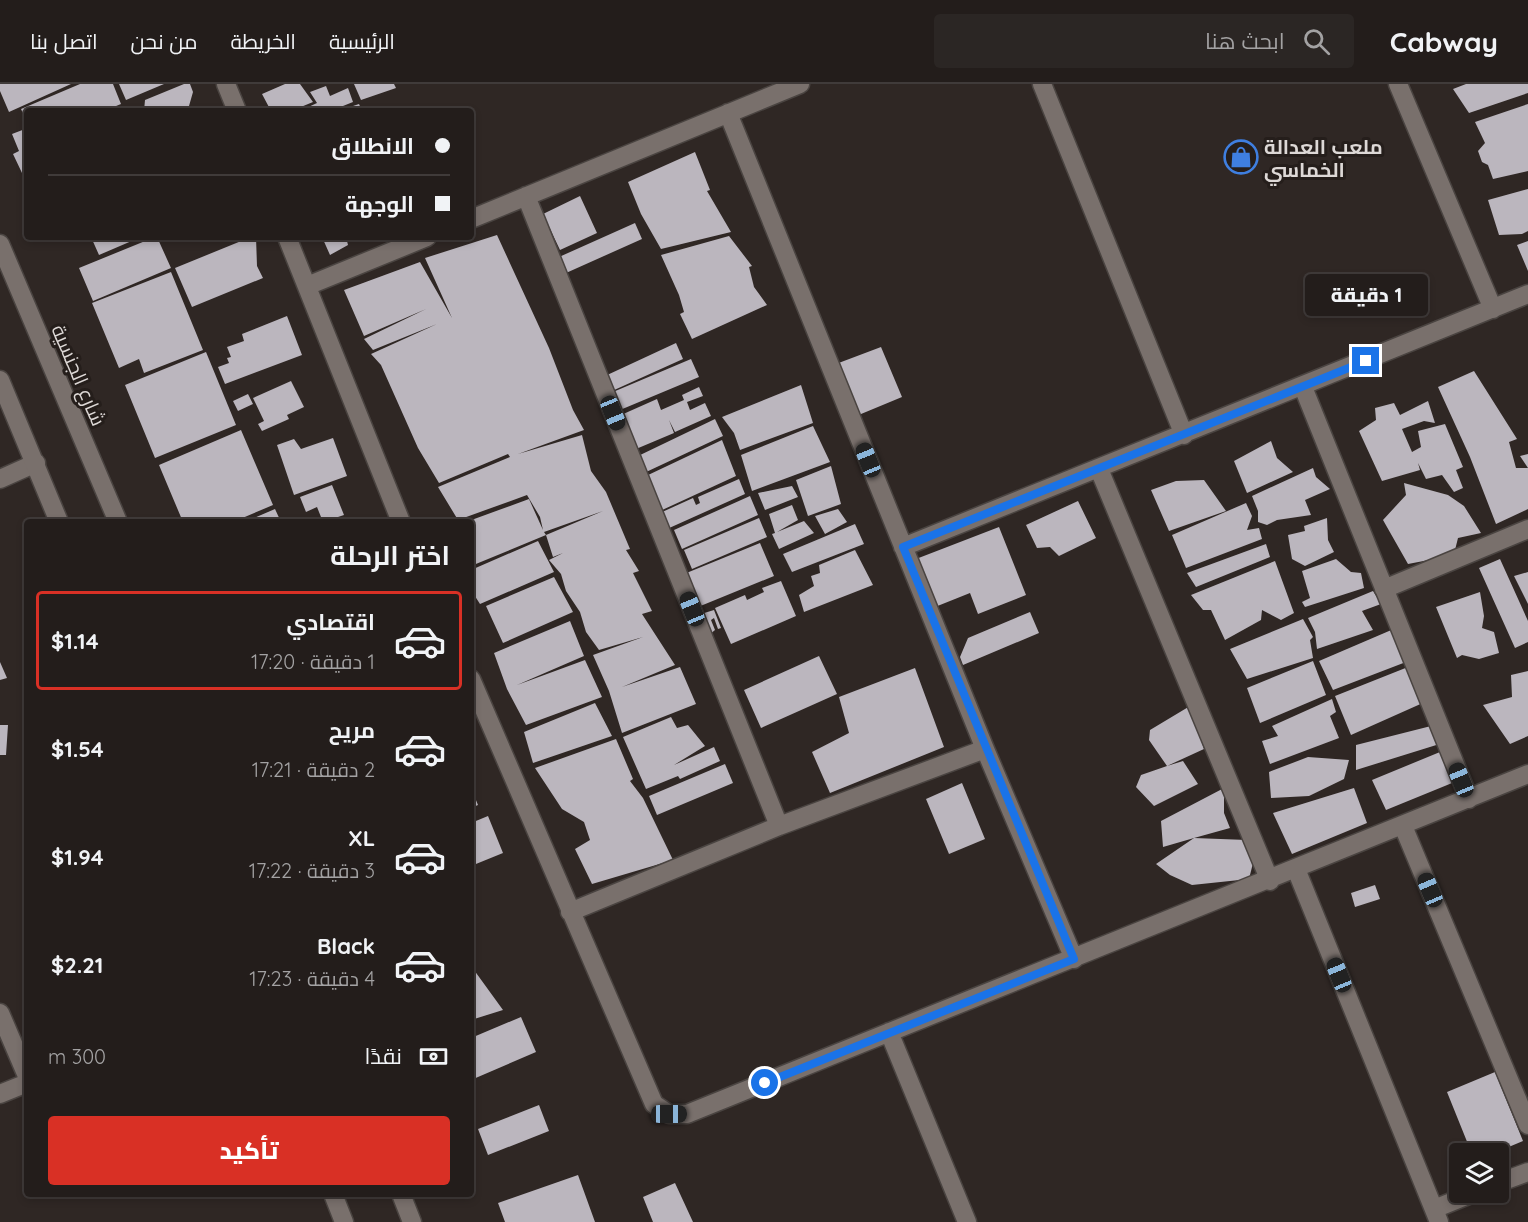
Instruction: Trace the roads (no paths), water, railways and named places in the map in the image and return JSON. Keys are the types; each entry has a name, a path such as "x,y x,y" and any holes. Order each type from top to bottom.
{"street":[{"path":"228,84 236,108"},
{"path":"474,218 800,84"},
{"path":"1042,84 1184,435"},
{"path":"1398,84 1494,309"},
{"path":"729,113 985,749 1074,959"},
{"path":"526,196 779,826"},
{"path":"288,240 400,519"},
{"path":"307,286 420,240"},
{"name":"شارع الجنسية","path":"0,244 117,519"},
{"path":"903,547 1528,294"},
{"path":"0,380 58,519"},
{"path":"1303,387 1469,799"},
{"path":"0,479 36,463"},
{"path":"1099,469 1270,881"},
{"path":"1384,589 1528,529"},
{"path":"474,686 654,1104 669,1114 687,1114 1270,881 1528,774"},
{"path":"570,912 779,826 985,749"},
{"path":"1403,826 1528,1125"},
{"path":"1296,869 1436,1216 1458,1203"},
{"path":"0,1013 24,1069"},
{"path":"889,1032 967,1222"},
{"path":"0,1094 24,1084"},
{"path":"1509,1179 1528,1172"},
{"path":"334,1197 344,1222"},
{"path":"401,1197 412,1222"}],"place":[{"name":"ملعب العدالة الخماسي","path":"1241,157"}]}
